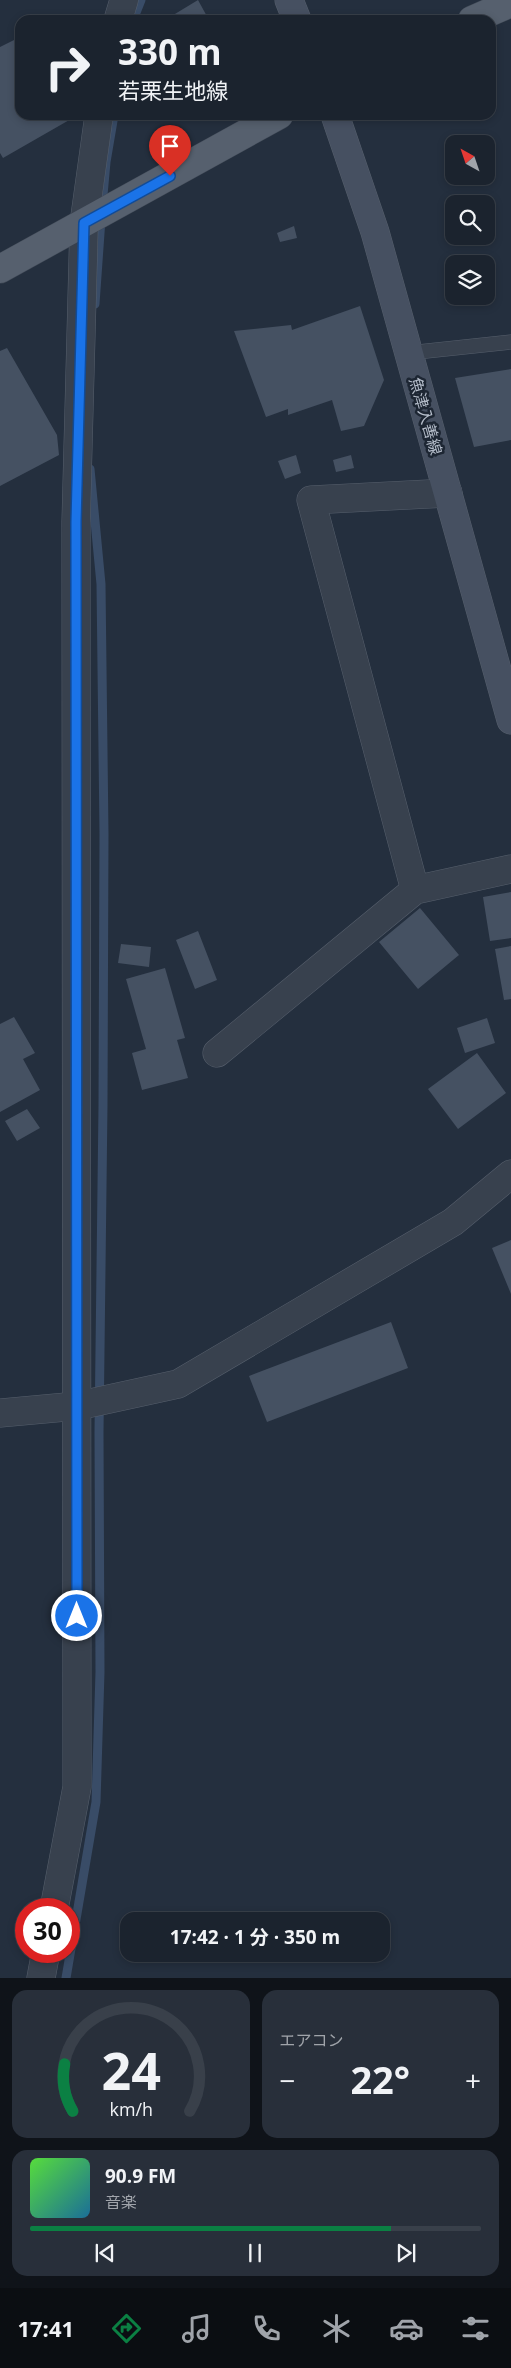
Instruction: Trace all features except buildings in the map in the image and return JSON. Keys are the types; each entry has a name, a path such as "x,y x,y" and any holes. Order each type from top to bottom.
{"main road":[{"path":"289,0 295,15"},
{"path":"483,15 511,3"},
{"path":"0,269 270,120"},
{"name":"魚津入善線","path":"336,120 375,232 511,720"}],"street":[{"path":"120,15 124,0"},
{"path":"56,1898 77,1787 76,522 84,223 98,120"},
{"path":"415,890 311,500 448,493"},
{"path":"217,1053 415,890 511,869"},
{"path":"0,1413 77,1406 178,1384 453,1222 511,1174"},
{"path":"41,1978 44,1963"}],"lane":[{"path":"408,353 511,342"}],"waterway":[{"path":"135,15 141,0"},
{"path":"102,206 106,162 113,120"},
{"path":"95,304 101,219"},
{"path":"66,1978 96,1802 100,1672 99,1432 104,834 101,584 90,469"}],"route":[{"path":"77,1616 76,522 84,223 170,176"}]}
